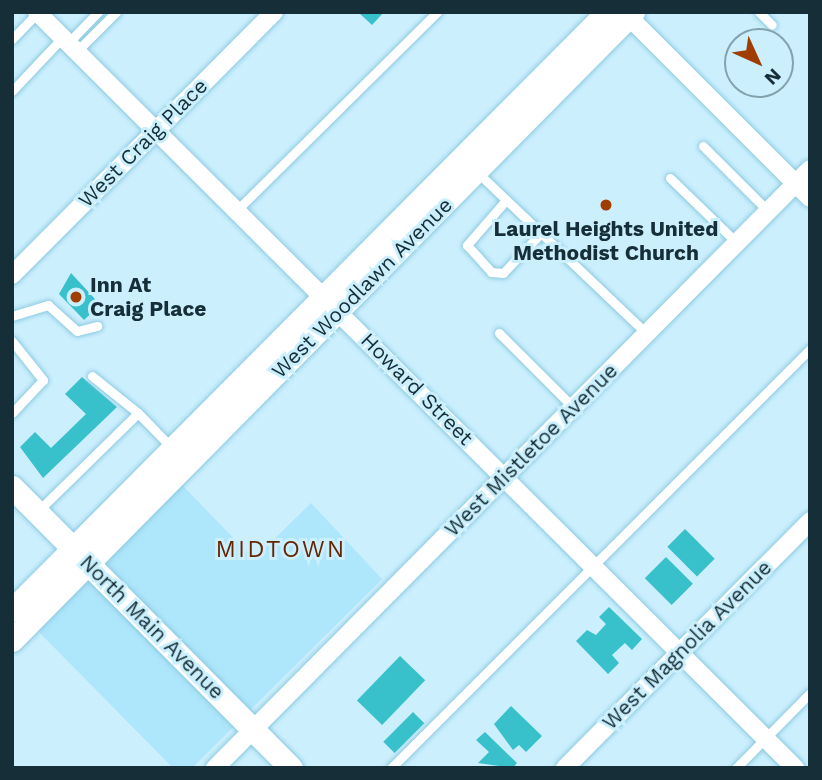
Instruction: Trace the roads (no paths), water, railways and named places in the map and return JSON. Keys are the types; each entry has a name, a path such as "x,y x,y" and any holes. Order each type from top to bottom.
{"street":[{"name":"Howard Street","path":"37,12 506,476 795,768"},
{"name":"West Craig Place","path":"12,275 274,12"},
{"name":"West Woodlawn Avenue","path":"81,555 172,448 477,172 623,13"},
{"name":"West Woodlawn Avenue","path":"81,555 623,13"},
{"path":"623,13 810,198"},
{"name":"West Mistletoe Avenue","path":"215,768 810,169"},
{"name":"North Main Avenue","path":"12,487 292,768"},
{"name":"West Magnolia Avenue","path":"565,768 810,521"},
{"path":"12,610 81,555"},
{"path":"12,640 81,555"}],"lane":[{"path":"12,39 37,12"},
{"path":"68,45 98,12"},
{"path":"12,91 68,45 116,12"},
{"path":"236,211 437,12"},
{"path":"759,12 772,25"},
{"path":"703,146 768,211"},
{"path":"477,172 646,333"},
{"path":"670,178 737,243"},
{"path":"506,200 467,245 491,272 503,273 541,233"},
{"path":"12,316 48,305 78,331 97,326"},
{"path":"499,333 574,408"},
{"path":"12,341 43,380 12,413"},
{"path":"391,768 810,349"},
{"path":"92,376 138,413 172,448"},
{"path":"37,512 138,413"},
{"path":"737,768 810,693"}],"place":[{"name":"Laurel Heights United Methodist Church","path":"606,205"},
{"name":"Inn At Craig Place","path":"76,297"}],"district":[{"name":"MIDTOWN","path":"281,550"}]}
